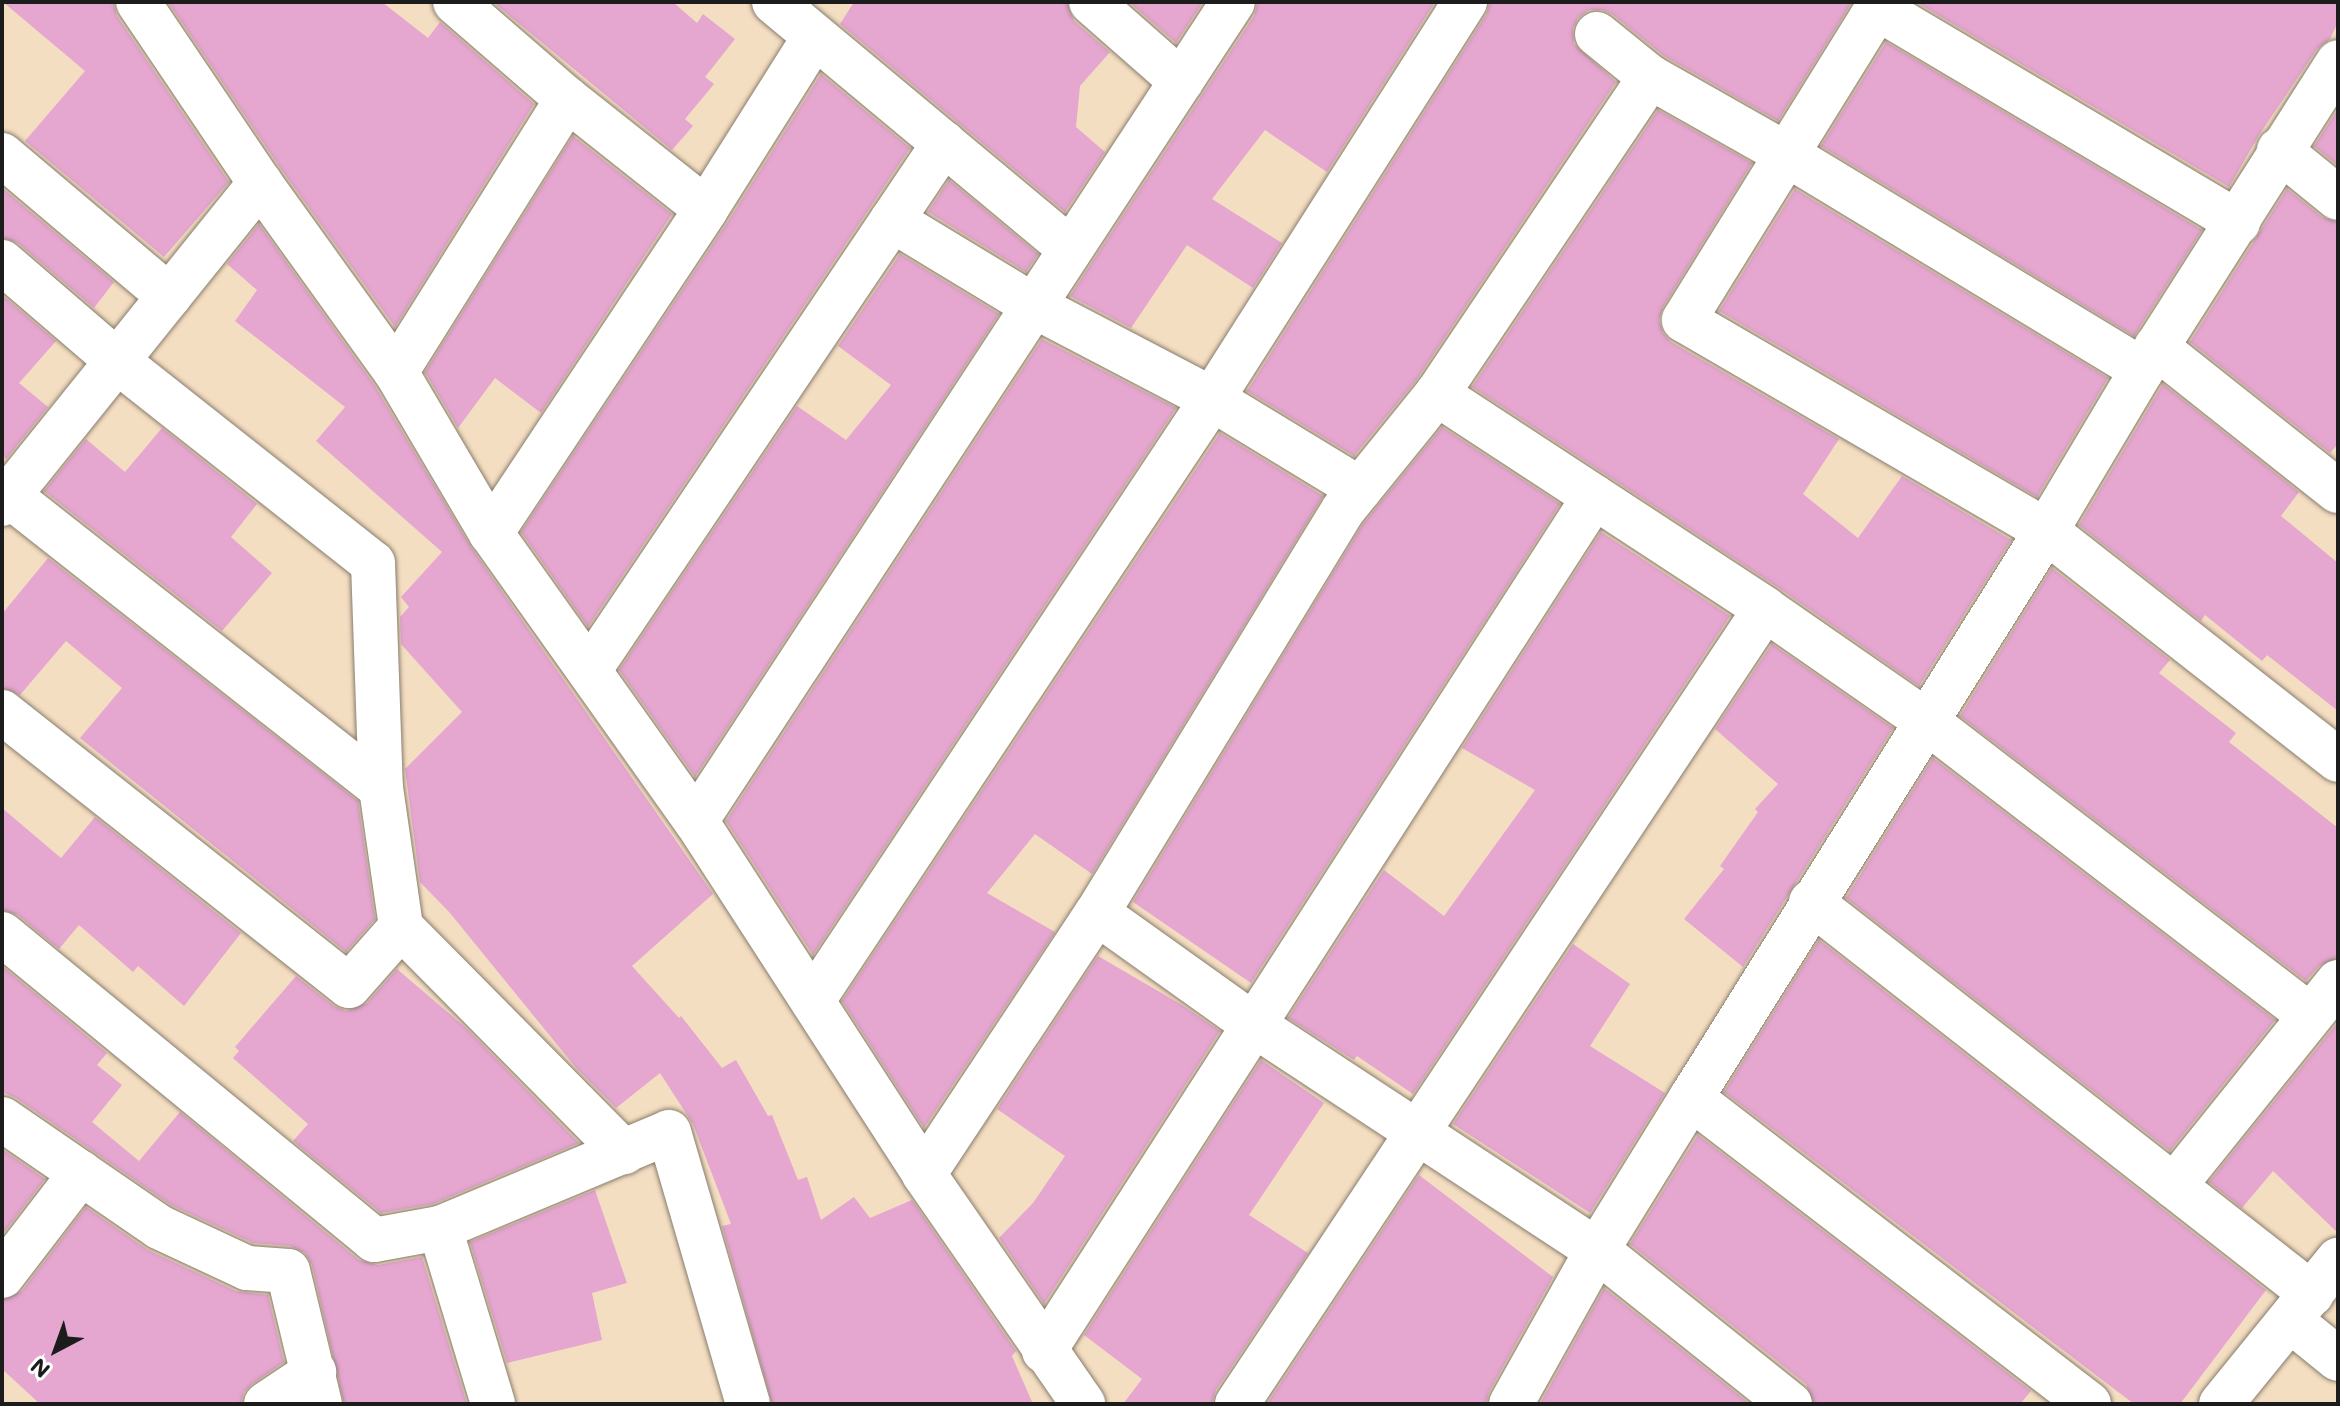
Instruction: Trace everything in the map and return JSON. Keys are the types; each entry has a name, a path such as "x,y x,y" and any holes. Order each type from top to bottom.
{"street":[{"path":"455,2 567,99 706,209"},
{"path":"774,2 1070,249"},
{"path":"1091,2 1181,81"},
{"path":"696,821 1233,2"},
{"path":"813,1000 1212,399 1465,2"},
{"path":"143,4 260,183 396,372 491,533 696,821 924,1174 1083,1404"},
{"path":"2238,222 1879,5 1684,320 2046,531 2338,760"},
{"path":"1597,34 1650,77 2149,358 2338,491"},
{"path":"491,533 706,209 815,36"},
{"path":"1511,1404 1597,1250 1811,902 2046,531 2149,358 2238,222 2279,150 2338,62"},
{"path":"924,1174 1097,913 1343,510 1437,394 1650,77"},
{"path":"396,372 567,99"},
{"path":"590,669 944,143"},
{"path":"2279,150 2338,198"},
{"path":"2,155 169,296"},
{"path":"260,183 4,497 381,788"},
{"path":"892,220 1034,306 1212,399 1360,489"},
{"path":"2,262 117,361 373,563 381,788 401,927 624,1152"},
{"path":"1437,394 1765,609 1926,721 2309,1015"},
{"path":"1044,1351 1594,497"},
{"path":"1237,1404 1765,609"},
{"path":"2,712 349,986 401,927"},
{"path":"1811,902 2174,1186 2302,1308 2338,1359"},
{"path":"1097,913 1254,1025 1597,1250 1790,1404"},
{"path":"2,934 374,1240 440,1228 669,1132 748,1404"},
{"path":"2174,1186 2338,982"},
{"path":"1691,1098 2089,1404"},
{"path":"2,1119 159,1227 247,1268 288,1271 317,1388 266,1404"},
{"path":"2,1276 81,1173"},
{"path":"440,1228 493,1404"},
{"path":"2221,1404 2338,1260"}],"building":[{"path":"3,2 113,2 117,16 229,182 164,257 25,141 85,71"},
{"path":"168,2 382,2 428,38 440,22 534,104 395,327 281,169"},
{"path":"493,2 673,2 697,23 703,14 735,39 705,77 714,84 685,119 693,126 672,150"},
{"path":"854,2 1067,2 1074,21 1110,52 1080,86 1076,127 1105,152 1065,212 840,24"},
{"path":"1129,2 1203,2 1176,43"},
{"path":"1258,2 1435,2 1327,172 1265,130 1212,199 1282,243 1253,288 1187,245 1131,328 1070,296 1254,16"},
{"path":"1490,2 1852,2 1778,121 1664,56 1612,14 1589,10 1578,18 1573,29 1574,44 1616,82 1417,379 1354,456 1247,391 1486,15"},
{"path":"1916,2 2338,2 2338,22 2330,39 2317,49 2259,135 2229,187"},
{"path":"1886,42 2202,230 2134,336 1821,146"},
{"path":"821,74 910,148 588,627 521,532 727,223"},
{"path":"1658,110 1752,163 1663,307 1659,320 1663,333 1671,342 1839,439 1803,494 1858,538 1902,476 2011,540 1919,686 1779,588 1472,387"},
{"path":"2338,112 2338,166 2314,146"},
{"path":"573,136 672,214 541,413 495,378 458,428 425,372"},
{"path":"949,180 1038,254 1026,272 928,212"},
{"path":"2,188 114,282 94,308 18,243 2,238"},
{"path":"1795,189 2108,378 2037,497 1719,311"},
{"path":"2287,189 2322,217 2338,222 2338,444 2330,453 2190,342"},
{"path":"259,224 375,386 471,547 713,894 632,966 679,1018 681,1016 722,1068 736,1060 768,1116 772,1115 798,1180 807,1177 821,1220 854,1197 870,1218 912,1200 1016,1351 1012,1356 1033,1404 772,1404 722,1226 731,1224 693,1124 660,1073 616,1108 577,1069 450,913 420,882 405,769 462,712 401,644 400,617 409,607 401,597 442,552 316,441 345,407 235,321 257,290 227,264"},
{"path":"900,254 999,314 695,777 619,670 797,406 846,440 891,385 838,346"},
{"path":"2,295 56,341 19,383 48,407 6,459 2,455"},
{"path":"1042,339 1176,408 813,955 726,821"},
{"path":"2163,384 2299,492 2281,516 2338,563 2338,711 2267,655 2262,661 2205,615 2201,621 2079,525"},
{"path":"1442,427 1560,504 1251,983 1133,902 1363,524"},
{"path":"162,428 257,504 231,537 272,573 222,631 44,491 86,439 125,472"},
{"path":"1220,433 1323,496 1092,874 1035,834 987,893 1055,932 924,1128 842,1001"},
{"path":"1601,532 1730,616 1413,1094 1357,1056 1354,1060 1288,1018 1384,870 1444,916 1535,790 1462,748"},
{"path":"48,558 358,801 375,919 346,952 80,738 122,688 66,641 20,695 2,688 2,614"},
{"path":"2052,568 2170,660 2159,673 2236,733 2229,742 2338,828 2338,958 2319,966 2306,981 1960,716"},
{"path":"1772,644 1893,728 1743,967 1684,919 1724,869 1720,866 1758,812 1755,809 1778,784 1715,729"},
{"path":"1933,758 2275,1020 2170,1151 1846,898"},
{"path":"2,808 61,858 95,817 241,933 184,1006 138,966 133,972 79,925 59,949 18,915 2,910"},
{"path":"1819,940 2266,1290 2180,1404 2134,1404 1724,1092"},
{"path":"1573,944 1630,984 1590,1046 1665,1093 1590,1213 1453,1124"},
{"path":"1098,956 1220,1031 1044,1304 999,1238 1033,1203 1065,1156 997,1109"},
{"path":"2,966 107,1053 97,1065 122,1085 92,1122 139,1161 180,1112 359,1260 378,1265 422,1257 467,1404 344,1404 312,1265 305,1253 290,1246 253,1243 171,1205 16,1098 2,1092"},
{"path":"397,969 465,1027 579,1143 433,1204 381,1213 293,1141 308,1124 233,1058 239,1051 235,1047 296,976 334,1006 346,1011 367,1003"},
{"path":"2338,1022 2338,1233 2273,1171 2242,1208 2209,1182"},
{"path":"1261,1060 1324,1103 1249,1215 1308,1253 1216,1390 1212,1404 1123,1404 1142,1379 1084,1335"},
{"path":"1698,1135 2031,1391 2020,1404 1814,1404 1806,1384 1630,1244"},
{"path":"2,1152 45,1179 2,1235"},
{"path":"1419,1175 1553,1277 1489,1392 1486,1404 1267,1404"},
{"path":"595,1190 627,1283 592,1293 602,1340 507,1363 470,1242"},
{"path":"86,1207 148,1250 236,1291 268,1295 284,1362 252,1384 244,1392 241,1404 40,1404 2,1369 2,1300 22,1291"},
{"path":"1604,1288 1750,1404 1540,1404"}]}
